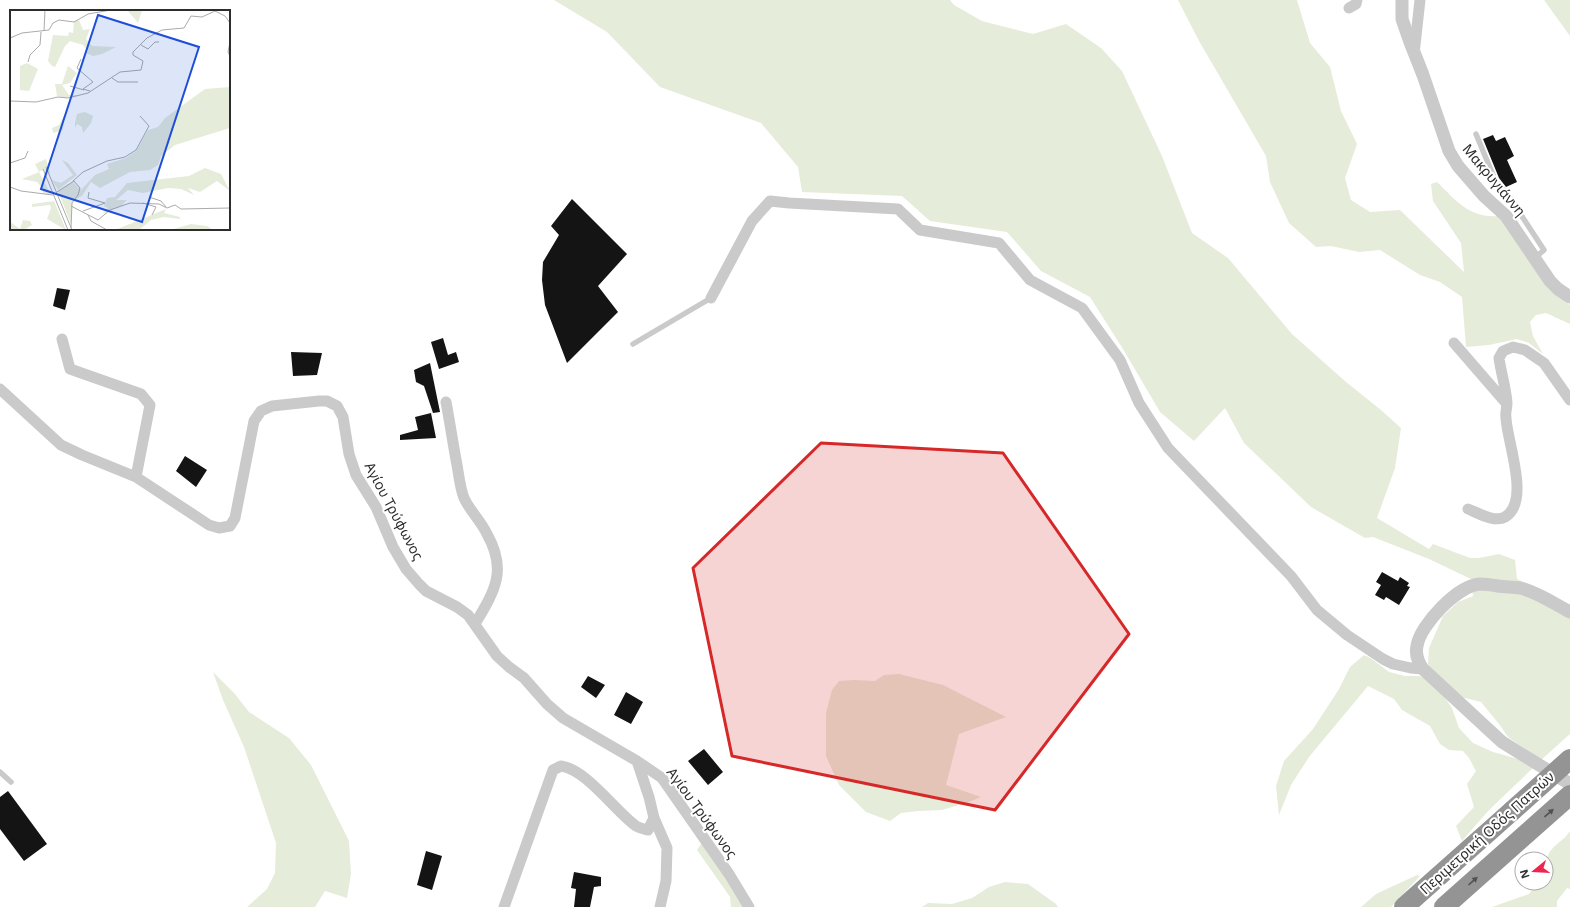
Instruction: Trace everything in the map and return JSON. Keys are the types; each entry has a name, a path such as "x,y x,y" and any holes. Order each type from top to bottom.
{"highway":[{"name":"Περιμετρική Οδός Πατρών","path":"1404,907 1570,759"},
{"name":"Περιμετρική Οδός Πατρών","path":"1444,907 1570,794"}],"street":[{"path":"1349,8 1356,4 1357,0"},
{"name":"Μακρυγιάννη","path":"1402,0 1402,19 1449,151 1458,166 1473,184 1506,216 1550,281 1558,289 1570,297"},
{"path":"1414,54 1420,0"},
{"path":"711,298 752,221 770,201 789,204 898,209 920,230 999,243 1030,280 1082,308 1120,360 1138,403 1168,448 1291,576 1321,615 1347,635 1383,659 1399,665 1423,669"},
{"path":"62,339 70,369 141,394 150,405 136,477"},
{"path":"1454,343 1507,403"},
{"path":"1468,509 1498,519 1504,518 1511,513 1516,502 1517,485 1506,418 1507,403 1499,358 1503,351 1513,347 1525,350 1544,363 1570,400"},
{"name":"Αγίου Τρύφωνος","path":"0,389 61,445 136,477 209,525 216,528 227,528 232,524 237,512 254,421 258,413 264,408 272,406 311,401 330,402 337,406 342,413 349,454 356,475 376,507 393,547 404,566 421,587 457,607 468,615 497,656 524,678 555,712 637,761 662,778 749,907"},
{"path":"446,402 464,498 488,534 494,549 497,564 497,582 492,596 475,624"},
{"path":"1570,612 1545,598 1521,588 1480,584 1469,586 1456,594 1422,632 1418,638 1416,652 1417,659 1423,669 1502,742 1570,784"},
{"path":"637,761 649,797 654,818 667,848 666,881 660,907"},
{"path":"504,907 550,775 556,768 565,767 578,774 637,827 648,830 654,818"}],"lane":[{"path":"1476,134 1494,180 1508,195 1544,250 1537,256 1536,260"},
{"path":"633,344 711,298"},
{"path":"0,772 11,782"}],"highlighted area":[{"path":"821,443 1003,453 1129,634 995,810 732,756 693,568"}],"green space":[{"path":"554,0 950,0 954,5 982,21 1033,34 1066,24 1101,48 1122,71 1162,156 1192,233 1228,258 1292,334 1401,428 1395,468 1377,518 1429,549 1433,544 1470,558 1479,558 1499,554 1515,560 1517,579 1551,594 1570,617 1570,734 1541,760 1508,737 1481,702 1461,697 1440,681 1428,664 1429,648 1443,616 1458,602 1473,596 1471,579 1429,559 1373,537 1365,538 1311,507 1244,443 1225,408 1194,441 1160,412 1090,297 1041,271 1007,232 930,221 902,196 802,192 798,167 761,123 660,87 607,32"},
{"path":"1178,0 1297,0 1310,43 1330,67 1341,111 1357,144 1345,178 1351,200 1370,212 1400,210 1464,272 1461,243 1433,201 1431,184 1437,182 1457,202 1471,211 1488,216 1499,216 1554,293 1570,305 1570,324 1546,313 1536,315 1530,322 1533,336 1543,354 1529,343 1517,339 1489,345 1466,347 1462,297 1440,282 1420,275 1380,250 1359,252 1331,246 1316,247 1289,223 1270,182 1266,156 1199,41"},
{"path":"1544,0 1570,0 1570,36"},
{"path":"1364,655 1389,672 1405,676 1420,676 1433,682 1452,708 1459,728 1473,743 1493,752 1518,759 1534,767 1489,810 1462,841 1456,826 1474,807 1467,784 1476,771 1469,758 1463,751 1449,750 1440,744 1430,726 1402,710 1394,699 1368,686 1309,757 1291,785 1279,815 1276,786 1284,761 1313,729 1339,689 1350,667"},
{"path":"213,672 235,694 249,712 289,738 311,765 349,841 351,874 347,898 325,891 315,907 247,907 267,889 275,873 276,843 244,747 223,700"},
{"path":"899,674 943,685 1006,717 959,734 946,785 981,797 942,810 901,813 890,821 866,812 839,785 826,756 826,713 832,690 839,681 875,681 884,675"},
{"path":"1570,831 1570,889 1567,888 1557,901 1557,907 1492,907 1529,894 1531,891 1554,891 1554,851 1550,851 1566,837"},
{"path":"703,841 745,907 731,907 730,897 697,850"},
{"path":"1417,875 1420,876 1391,907 1361,907 1376,894"},
{"path":"1005,882 1028,884 1058,907 922,907 928,903 952,904 972,898 989,887"}],"building":[{"path":"1493,135 1496,141 1505,137 1514,156 1507,160 1517,182 1506,187 1499,178 1483,139"},
{"path":"572,199 627,254 598,286 618,312 567,363 545,305 542,280 543,262 559,235 551,226"},
{"path":"57,288 70,290 65,310 53,306"},
{"path":"443,338 448,355 456,352 459,362 439,369 431,342"},
{"path":"291,352 322,353 317,375 293,376"},
{"path":"430,363 440,412 433,413 424,386 416,382 414,370"},
{"path":"431,413 436,438 400,440 400,435 418,430 415,417"},
{"path":"185,456 207,470 196,487 176,471"},
{"path":"1382,572 1398,581 1400,577 1409,583 1407,586 1410,587 1399,605 1386,597 1384,600 1375,595 1381,585 1376,582"},
{"path":"588,676 605,685 596,698 581,687"},
{"path":"626,692 643,702 631,724 614,715"},
{"path":"704,749 723,772 708,785 688,761"},
{"path":"8,791 47,844 24,861 0,829 0,797"},
{"path":"426,851 442,856 432,890 417,885"},
{"path":"574,872 601,877 601,886 594,887 590,907 574,907 576,889 571,888"}]}
